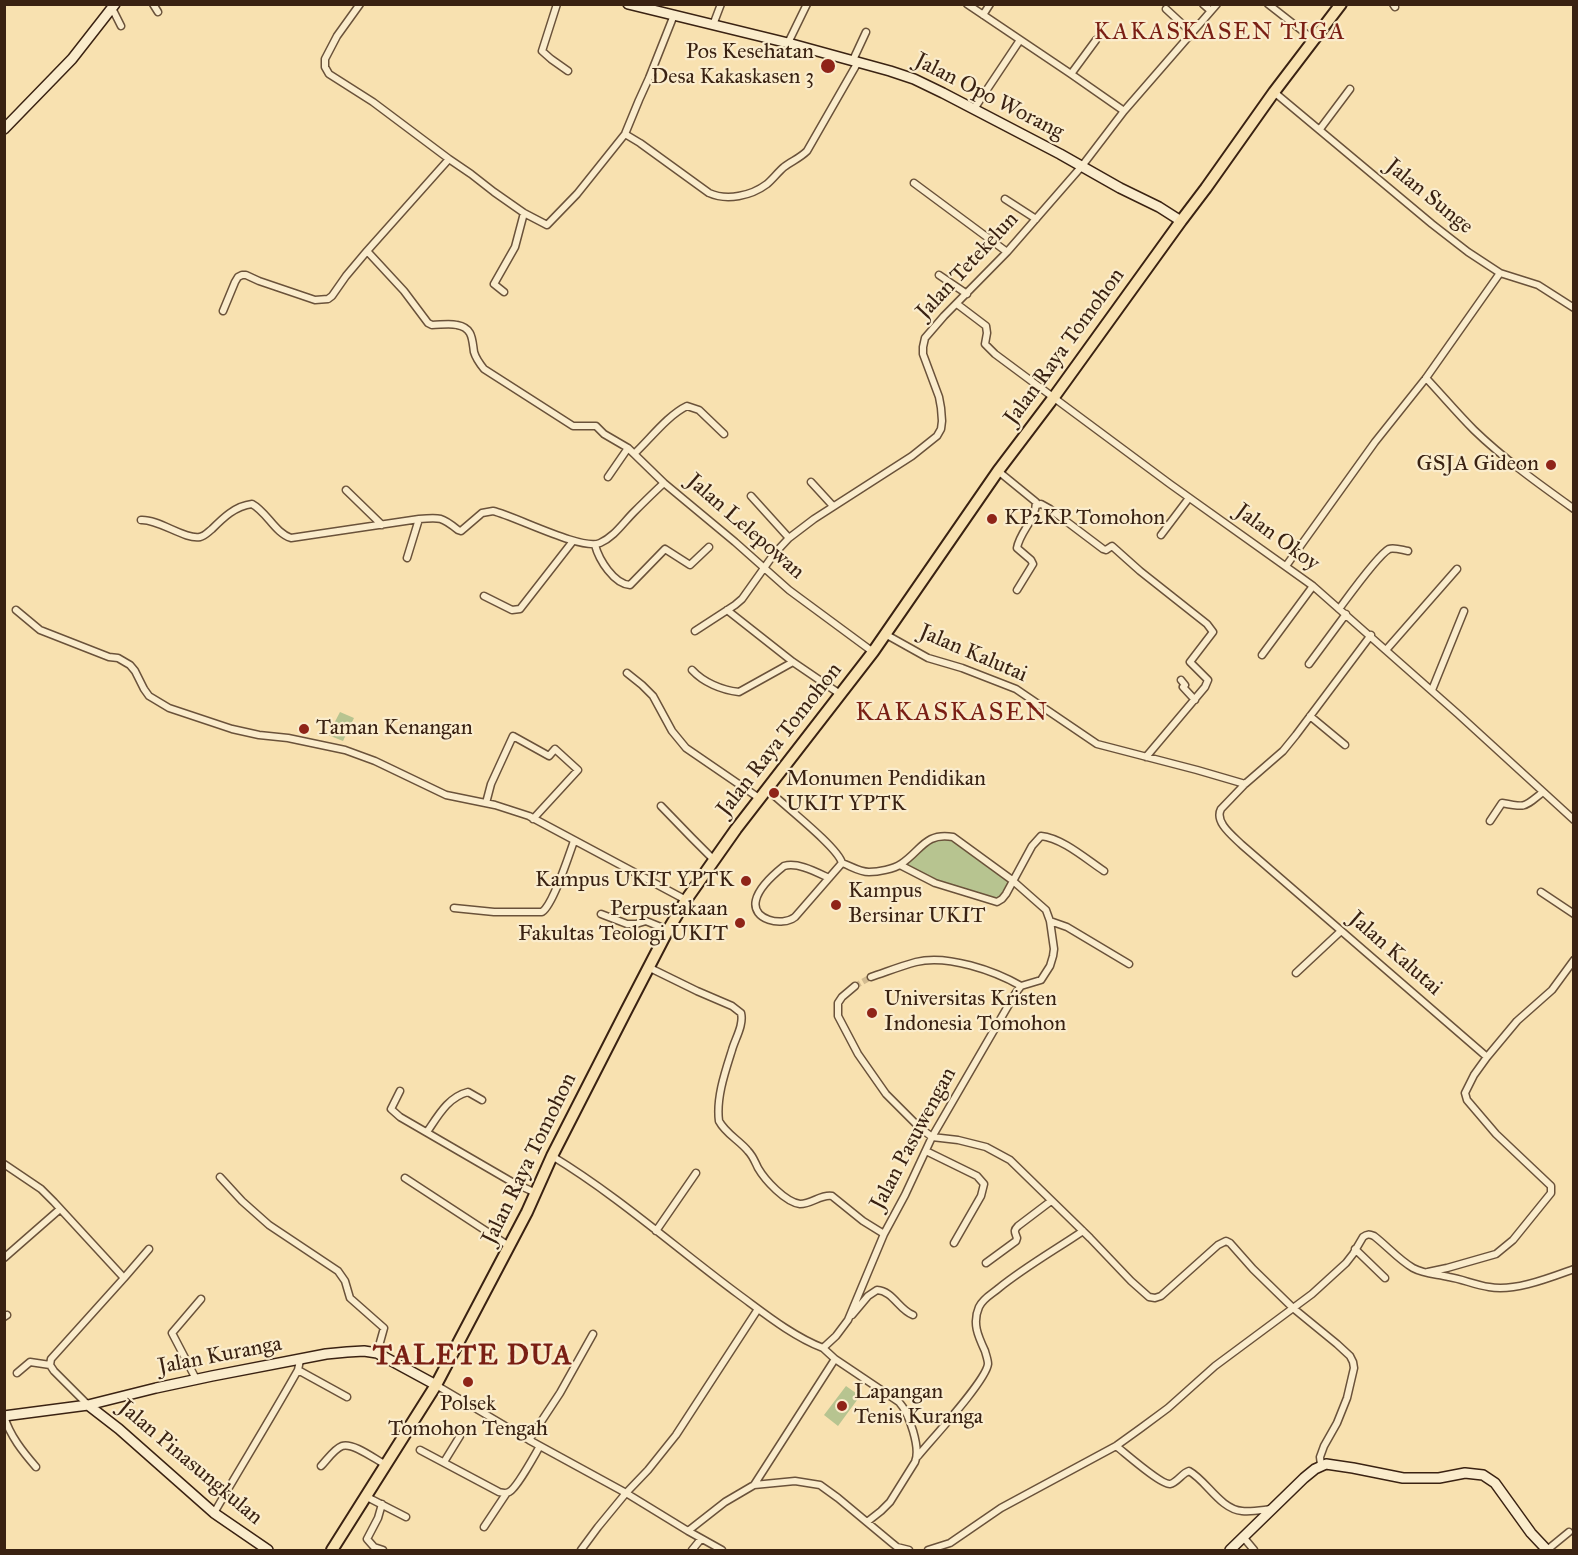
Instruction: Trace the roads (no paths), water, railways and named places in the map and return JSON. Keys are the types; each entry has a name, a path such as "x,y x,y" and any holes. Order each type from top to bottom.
{"highway":[{"name":"Jalan Raya Tomohon","path":"332,1551 436,1384 536,1193 552,1156 648,967 686,900 759,798 873,652 998,471 1274,92 1341,4"}],"street":[{"path":"153,4 158,12"},
{"path":"360,4 337,36 325,59 325,67 329,75 373,102 524,213 547,225 578,194 625,134 674,15"},
{"path":"557,4 542,51 568,70"},
{"name":"Jalan Opo Worang","path":"628,4 664,8 674,15 788,43 914,79 974,108 1181,221"},
{"path":"713,25 721,4"},
{"path":"788,43 807,4"},
{"path":"968,4 1124,111"},
{"path":"983,15 990,4"},
{"path":"1203,4 1210,11"},
{"name":"Jalan Tetekelun","path":"695,631 742,598 774,554 789,538 912,456 937,436 941,429 941,408 923,354 925,338 1007,252 1082,166 1124,111 1217,4"},
{"path":"1268,4 1314,40"},
{"path":"113,6 121,26"},
{"path":"4,129 72,60 113,6"},
{"path":"1166,9 1192,33"},
{"path":"625,134 709,193 727,198 750,192 765,185 783,168 807,151 855,61 866,32"},
{"path":"974,108 1020,40"},
{"path":"1071,74 1096,40"},
{"path":"1320,129 1350,89"},
{"name":"Jalan Sunge","path":"1274,92 1468,252 1500,273 1538,285 1574,308"},
{"path":"223,311 235,282 242,274 315,300 332,296 367,251 449,159"},
{"path":"914,183 1007,252"},
{"path":"1005,200 1035,219"},
{"path":"504,292 494,284 516,247 524,213"},
{"name":"Jalan Lelepowan","path":"367,251 399,285 428,323 459,325 468,331 473,340 474,354 484,369 573,426 596,426 604,434 628,448 664,483 765,567 789,590 873,652"},
{"path":"1286,566 1375,442 1426,378 1500,273"},
{"path":"939,275 967,294"},
{"name":"Jalan Okoy","path":"957,304 986,326 985,344 987,348 1189,498 1313,586 1371,635 1574,820"},
{"path":"1426,378 1490,444 1513,464 1574,508"},
{"path":"634,454 687,405 699,410 724,434"},
{"path":"608,477 628,448"},
{"path":"998,471 1034,499 1036,505 1033,517 1017,544 1017,548 1033,562 1017,590"},
{"path":"811,482 834,506"},
{"path":"141,520 155,522 201,537 236,509 252,504 262,511 286,537 291,538 438,518 461,531 482,513 493,511 573,541 595,545 615,533 632,513 664,483"},
{"path":"346,490 382,525"},
{"path":"751,496 789,538"},
{"path":"1161,535 1189,498"},
{"path":"1036,505 1041,504 1050,508 1103,549 1106,550 1112,546 1212,629 1212,634 1190,662 1208,680 1205,687 1146,757"},
{"path":"407,558 419,519"},
{"path":"484,596 512,610 520,609 573,541"},
{"path":"595,545 598,557 627,586 665,549 690,565 709,548"},
{"path":"1339,609 1388,549 1408,551"},
{"path":"1386,650 1457,569"},
{"path":"1262,655 1313,586"},
{"path":"16,610 40,630 109,657 118,658 130,665 149,696 169,708 232,729 345,750 375,761 446,795 509,809 534,819 686,900"},
{"path":"727,610 793,663 840,694"},
{"path":"1432,690 1464,611"},
{"path":"1309,664 1346,614"},
{"name":"Jalan Kalutai","path":"885,634 928,658 974,672 1016,689 1097,744 1245,784"},
{"name":"Jalan Kalutai","path":"1371,635 1283,751 1245,784 1220,811 1219,818 1242,845 1487,1057"},
{"path":"692,670 710,683 739,692 793,663"},
{"path":"627,673 653,696 672,731 686,748 759,798"},
{"path":"1181,680 1185,685 1183,687 1195,700"},
{"path":"1311,716 1345,745"},
{"path":"486,803 491,784 513,736 549,756 555,749 578,770 534,819"},
{"path":"767,789 838,854 842,863 854,868 870,872 900,865 930,839 945,835 953,837 1012,880 1046,910 1050,921 1067,927 1129,964"},
{"path":"1490,821 1502,803 1514,807 1524,806 1544,792"},
{"path":"661,806 714,860"},
{"path":"900,865 935,883 997,902 1006,894 1032,846 1041,836 1055,840 1104,871"},
{"path":"454,908 494,912 545,911 574,841"},
{"path":"829,878 801,867 784,866 758,895 755,902 758,912 771,921 790,921 829,878 842,863"},
{"path":"1541,892 1574,914"},
{"path":"601,914 627,924 646,921 668,930"},
{"name":"Jalan Pasuwengan","path":"823,1348 848,1320 884,1234 932,1137 1015,994 1021,986 1041,980 1050,966 1054,949 1050,921"},
{"path":"1296,973 1341,931"},
{"path":"871,977 918,961 936,960 982,968 1008,978 1021,986"},
{"path":"1424,1273 1496,1254 1513,1240 1551,1193 1551,1186 1496,1134 1465,1097 1465,1093 1487,1057 1516,1021 1552,990 1574,960"},
{"path":"648,967 732,1006 741,1013 742,1021 731,1051 720,1094 719,1121 730,1136 748,1150 765,1179 784,1196 800,1204 827,1195 832,1196 863,1221 884,1234"},
{"path":"855,986 837,1003 838,1016 858,1054 886,1094 932,1137 976,1145 999,1153 1010,1160 1149,1297 1155,1298 1164,1294 1218,1245 1226,1241 1230,1243 1293,1308 1350,1356 1354,1368 1337,1423 1320,1457 1321,1465"},
{"path":"400,1091 392,1104 393,1111 512,1182 536,1193"},
{"path":"427,1132 449,1102 460,1095 468,1092 482,1100"},
{"path":"926,1151 977,1176 984,1184 981,1196 954,1243"},
{"path":"552,1156 594,1183 758,1309 803,1339 823,1348 835,1359 893,1398 903,1407 917,1446 918,1456"},
{"path":"4,1164 40,1189 124,1278"},
{"path":"656,1231 696,1173"},
{"path":"220,1177 269,1225 338,1271 345,1281 350,1298 384,1328 377,1353"},
{"path":"405,1178 508,1246"},
{"path":"986,1263 1016,1241 1015,1229 1051,1201"},
{"path":"4,1258 60,1209"},
{"path":"867,1522 890,1502 918,1456 985,1372 988,1365 987,1358 975,1323 983,1300 1015,1275 1083,1231"},
{"path":"928,1551 950,1543 1001,1508 1116,1446 1168,1408 1215,1366 1293,1308 1336,1272 1346,1263 1363,1237 1369,1234 1412,1267 1424,1273 1489,1287 1522,1285 1574,1269"},
{"path":"50,1365 51,1359 149,1249"},
{"path":"1355,1250 1385,1278"},
{"path":"848,1320 868,1296 877,1290 885,1291 903,1309 913,1315"},
{"path":"195,1379 172,1333 201,1299"},
{"path":"581,1551 598,1527 676,1435 758,1309"},
{"path":"529,1440 560,1393 593,1334"},
{"name":"Jalan Kuranga","path":"4,1416 88,1405 195,1379 299,1365 326,1354 347,1352 377,1353 436,1384"},
{"path":"754,1485 835,1359"},
{"path":"17,1373 30,1362 50,1365 88,1405"},
{"path":"214,1513 266,1427 299,1365 347,1397"},
{"path":"436,1384 722,1551"},
{"name":"Jalan Pinasungkulan","path":"88,1405 119,1429 214,1513 268,1551"},
{"path":"4,1416 15,1440 36,1467"},
{"path":"444,1462 460,1436"},
{"path":"321,1466 339,1448 346,1446 360,1450 386,1466"},
{"path":"484,1527 540,1446"},
{"path":"1116,1446 1165,1483 1174,1483 1186,1471 1189,1471 1235,1510 1272,1509"},
{"path":"420,1450 506,1494"},
{"path":"1230,1551 1304,1478 1321,1465 1344,1466 1403,1478 1439,1478 1465,1473 1483,1475 1495,1483 1531,1533 1547,1550 1569,1532"},
{"path":"688,1532 725,1502 754,1485 795,1480 820,1485 891,1543 909,1551"},
{"path":"367,1497 406,1517"},
{"path":"382,1504 378,1518 367,1539 374,1547 383,1550"},
{"path":"1244,1538 1254,1551"},
{"path":"692,1551 700,1539"}],"tunnel":[{"path":"855,986 871,977"}],"place":[{"name":"Pos Kesehatan Desa Kakaskasen 3","path":"828,66"},
{"name":"GSJA Gideon","path":"1551,465"},
{"name":"KP2KP Tomohon","path":"992,519"},
{"name":"Taman Kenangan","path":"304,729"},
{"name":"Monumen Pendidikan UKIT YPTK","path":"774,793"},
{"name":"Kampus UKIT YPTK","path":"746,881"},
{"name":"Kampus Bersinar UKIT","path":"836,905"},
{"name":"Perpustakaan Fakultas Teologi UKIT","path":"740,923"},
{"name":"Universitas Kristen Indonesia Tomohon","path":"872,1013"},
{"name":"Polsek Tomohon Tengah","path":"468,1382"},
{"name":"Lapangan Tenis Kuranga","path":"842,1406"}],"district":[{"name":"KAKASKASEN TIGA","path":"1220,33"},
{"name":"KAKASKASEN","path":"952,714"},
{"name":"TALETE DUA","path":"473,1357"}]}
